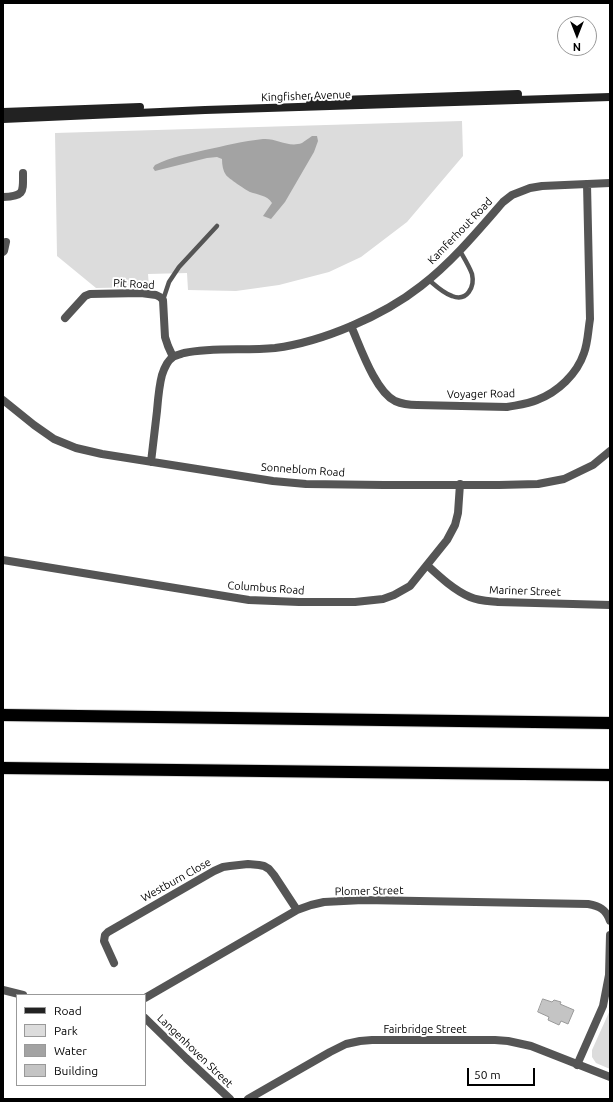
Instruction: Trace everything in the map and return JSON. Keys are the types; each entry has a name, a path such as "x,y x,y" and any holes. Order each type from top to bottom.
{"highway":[{"path":"3,715 610,723"},
{"path":"3,768 610,775"}],"street":[{"name":"Kingfisher Avenue","path":"3,112 610,91"},
{"name":"Kingfisher Avenue","path":"3,119 204,110 610,97"},
{"path":"3,197 14,196 21,193 23,190 23,174"},
{"name":"Kamferhout Road","path":"173,357 206,350 237,350 280,347 316,339 351,326 402,301 429,280 460,252 503,202 512,195 530,188 542,186 610,183"},
{"name":"Voyager Road","path":"351,326 368,365 379,385 386,394 395,401 417,405 507,407 537,400 551,393 564,383 574,372 584,352 588,336 590,319 586,184"},
{"path":"3,252 6,242"},
{"name":"Pit Road","path":"65,318 85,296 90,294 141,293 156,295 163,300 165,337 173,357"},
{"path":"151,462 159,387 162,374 173,357"},
{"name":"Sonneblom Road","path":"5,405 54,439 76,448 151,462 273,481 306,484 538,484 564,479 578,473 593,465 610,450"},
{"name":"Columbus Road","path":"3,560 249,600 355,602 383,599 410,586 447,540 455,525 458,513 460,484"},
{"name":"Mariner Street","path":"427,565 460,592 481,601 610,605"},
{"name":"Westburn Close","path":"114,963 104,941 104,935 158,902 222,868 248,864 264,866 274,875 297,910"},
{"name":"Plomer Street","path":"146,997 297,910 324,902 364,900 588,904 603,910 608,915 610,921"},
{"path":"577,1064 603,1006 609,975 610,935"},
{"path":"3,990 19,994"},
{"name":"Langenhoven Street","path":"146,1019 230,1099"},
{"name":"Fairbridge Street","path":"248,1099 346,1044 372,1040 508,1041 531,1046 610,1077"}],"lane":[{"path":"163,300 169,282 179,267 217,226"},
{"path":"429,280 445,293 454,297 463,296 469,292 472,284 472,274 460,252"}],"green space":[{"path":"462,121 463,156 407,222 361,257 329,272 279,285 236,291 188,290 187,273 148,274 149,287 96,288 57,256 55,133"},
{"path":"610,1010 610,1069 596,1063 592,1057 592,1050"}],"water":[{"path":"312,136 317,136 318,141 314,152 285,202 271,219 263,216 272,203 270,200 250,192 227,177 223,170 222,159 217,157 207,158 155,171 153,168 161,162 173,158 248,141 268,139 287,144 297,144 302,143"}],"building":[{"path":"543,999 552,1002 554,1000 561,1002 560,1004 574,1010 568,1024 561,1021 559,1025 548,1020 549,1017 538,1012"}]}
